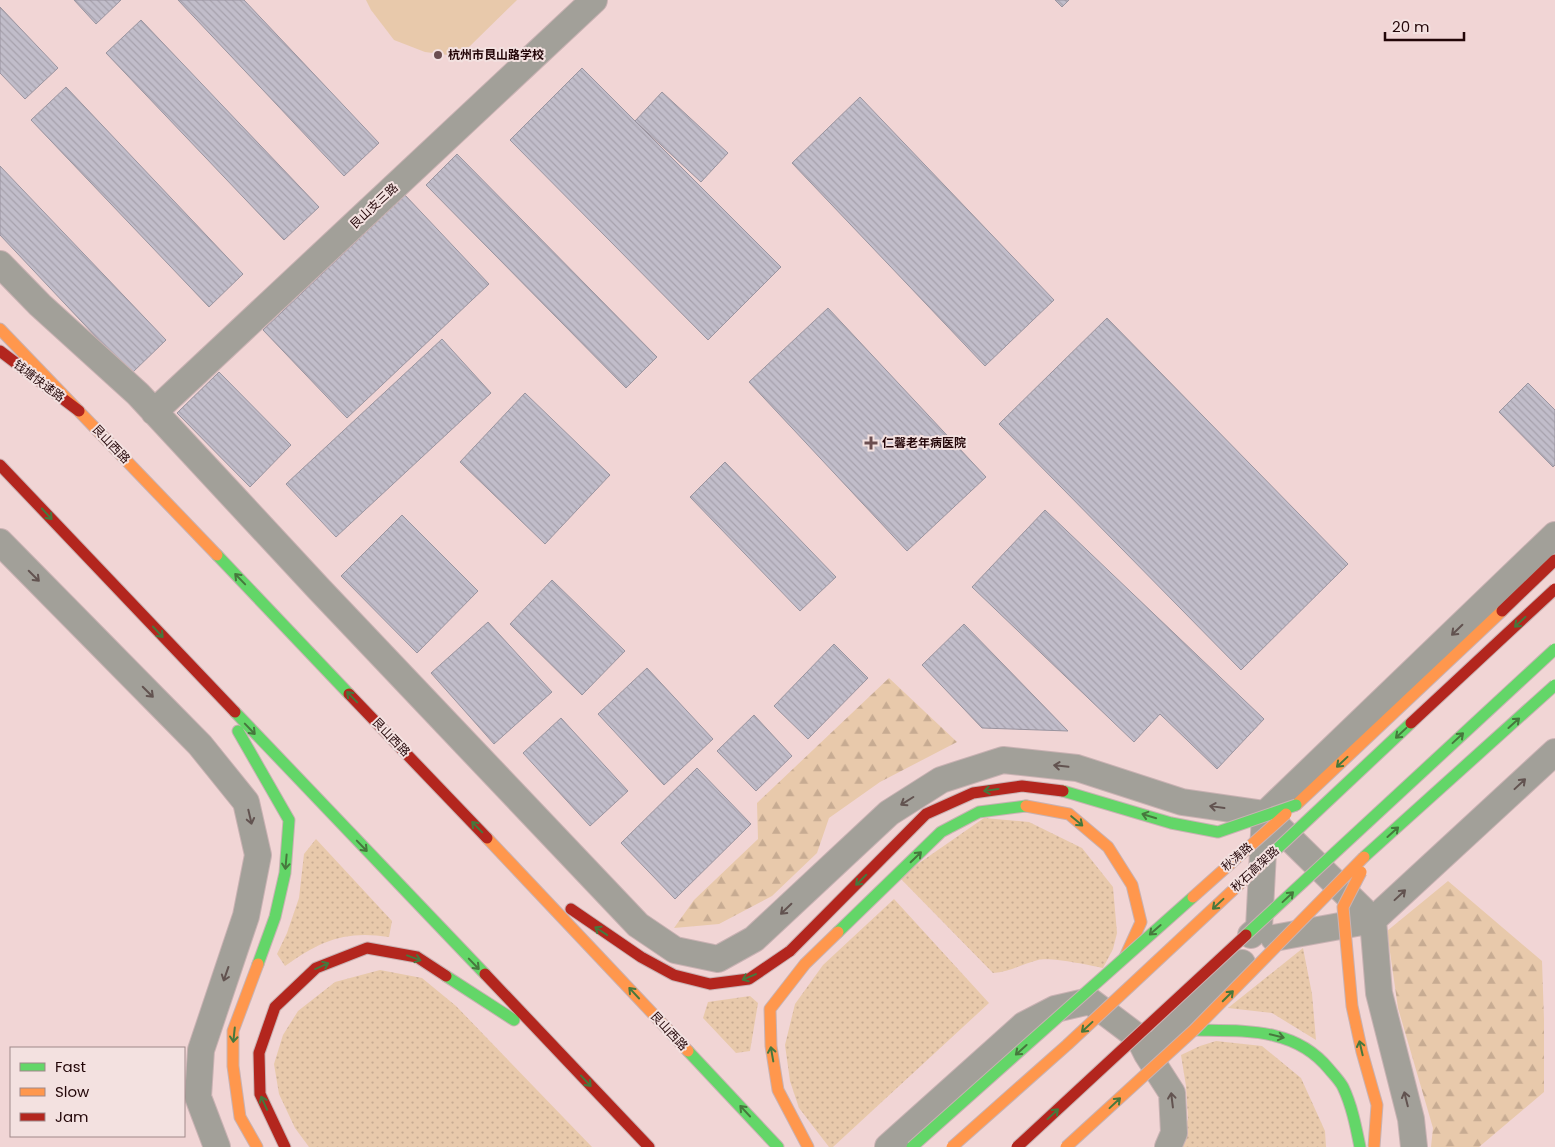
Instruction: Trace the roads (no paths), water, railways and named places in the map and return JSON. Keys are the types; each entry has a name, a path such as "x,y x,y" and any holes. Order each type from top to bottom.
{"main road":[{"name":"艮山西路","path":"0,329 510,862 778,1147"},
{"name":"钱塘快速路","path":"0,352 79,411"},
{"path":"0,465 649,1147"},
{"name":"秋涛路","path":"912,1147 1296,805 1555,560"},
{"name":"秋石高架路","path":"952,1147 1067,1045 1555,588"},
{"path":"1017,1147 1555,648"},
{"path":"1066,1147 1194,1030 1371,852 1555,686"},
{"path":"216,693 289,820 285,873 275,917 233,1031 233,1066 240,1117 256,1147"},
{"path":"510,862 590,924 641,957 674,975 710,984 749,979 790,951 926,814 973,793 1022,786 1061,790 1171,823 1218,832 1296,805"},
{"path":"808,1147 778,1090 771,1046 770,1009 805,964 941,832 979,812 1022,805 1068,814 1108,847 1132,885 1141,922 1124,957"},
{"path":"1371,852 1343,908 1352,1006 1362,1052 1377,1105 1374,1147"},
{"path":"285,1147 260,1094 259,1053 276,1007 316,968 367,948 417,957 552,1045"},
{"path":"1194,1030 1258,1031 1292,1040 1321,1058 1343,1086 1354,1119 1360,1147"}],"street":[{"name":"艮山支三路","path":"154,412 594,0"},
{"path":"0,264 40,305 138,394 319,589 638,925 675,950 718,959 754,940 888,813 941,780 1003,760 1077,768 1182,802 1265,814 1373,920 1379,993 1411,1119 1414,1147"},
{"path":"1143,1046 1259,928 1265,814 1555,535"},
{"path":"0,542 200,745 246,802 258,855 246,916 201,1050 198,1097 217,1147"},
{"path":"1143,1046 1266,940 1373,920 1555,752"},
{"path":"888,1147 1024,1025 1055,1009 1090,1001 1143,1046 1172,1093 1174,1133 1168,1147"}],"place":[{"name":"杭州市艮山路学校","path":"438,55"},
{"name":"仁馨老年病医院","path":"871,443"}]}
